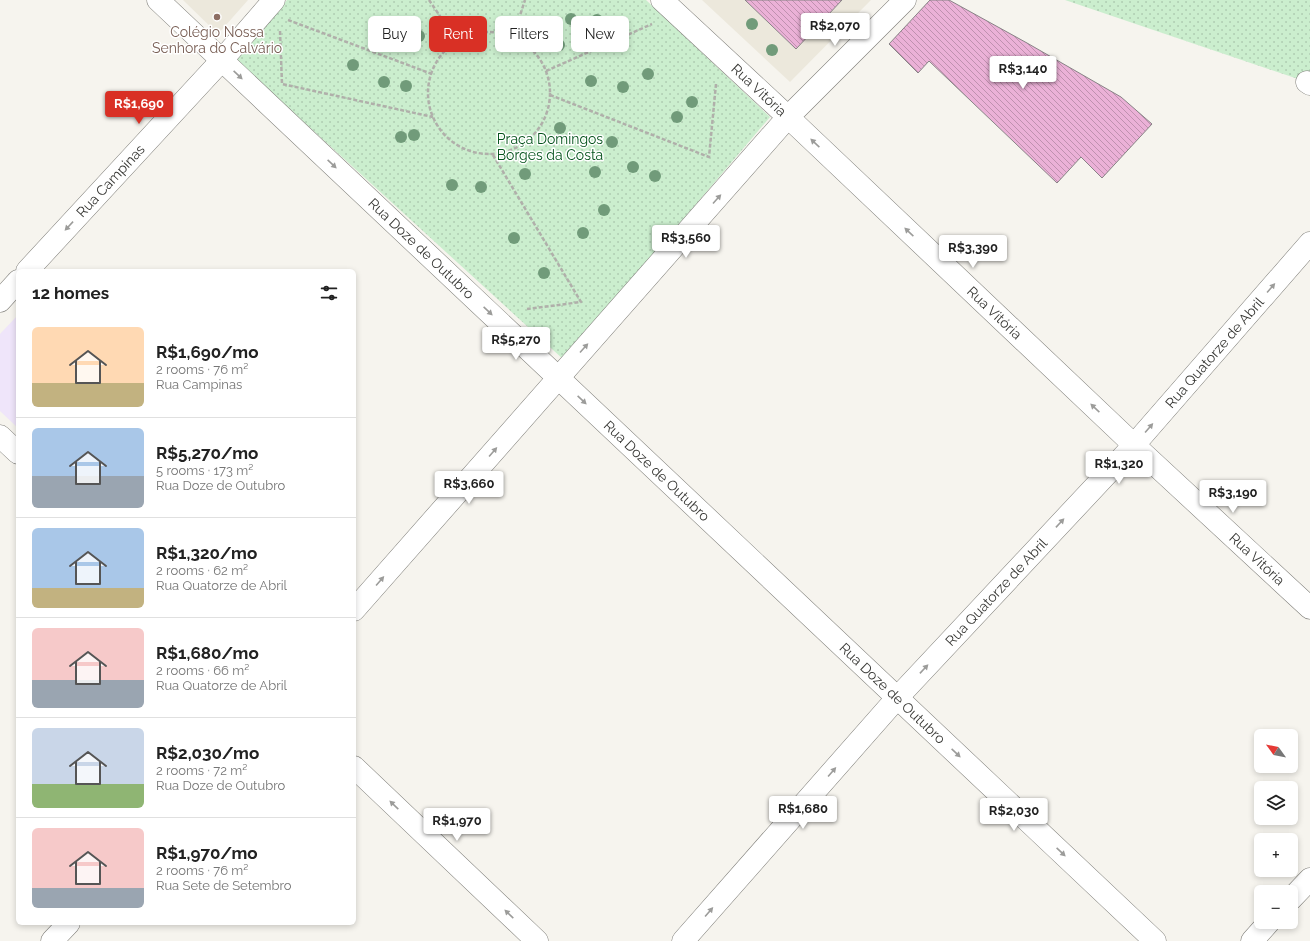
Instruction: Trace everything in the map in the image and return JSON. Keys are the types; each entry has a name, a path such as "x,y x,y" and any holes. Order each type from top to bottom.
{"street":[{"name":"Rua Doze de Outubro","path":"158,0 1155,941"},
{"name":"Rua Campinas","path":"29,269 222,60 274,0"},
{"name":"Rua Vitória","path":"662,0 788,117 1134,445 1310,608"},
{"path":"356,608 788,117 905,0"},
{"name":"Rua Quatorze de Abril","path":"683,941 897,698 1134,445 1310,243"},
{"path":"0,301 16,283"},
{"path":"0,436 16,451"},
{"path":"356,769 537,941"},
{"path":"1298,892 1310,879"},
{"path":"52,941 67,925"},
{"path":"1252,941 1263,929"}],"path":[{"path":"429,0 440,16"},
{"path":"520,16 525,0"},
{"path":"286,19 432,74"},
{"path":"546,71 658,21"},
{"path":"279,24 282,84 432,117"},
{"path":"445,52 432,70 428,88 432,117 440,130 450,141 463,149 478,154 493,155 510,151 526,142 539,129 547,113 550,83 541,60 535,52"},
{"path":"550,95 709,157 716,77"},
{"path":"493,155 581,302 527,309"}],"shaded area":[{"name":"Colégio Nossa Senhora do Calvário","path":"183,0 248,0 218,34"},
{"path":"702,0 871,0 790,82"},
{"path":"16,317 16,426 0,411 0,334"}],"green space":[{"name":"Praça Domingos Borges da Costa","path":"287,0 646,0 770,117 564,360 236,60"},
{"path":"1065,0 1310,0 1310,79 1307,82"}],"building":[{"path":"745,0 842,0 796,49"},
{"path":"930,0 949,0 1027,43 1121,97 1152,124 1102,178 1081,157 1057,183 929,61 918,73 889,44"}],"place":[{"name":"Colégio Nossa Senhora do Calvário","path":"217,17"}]}
